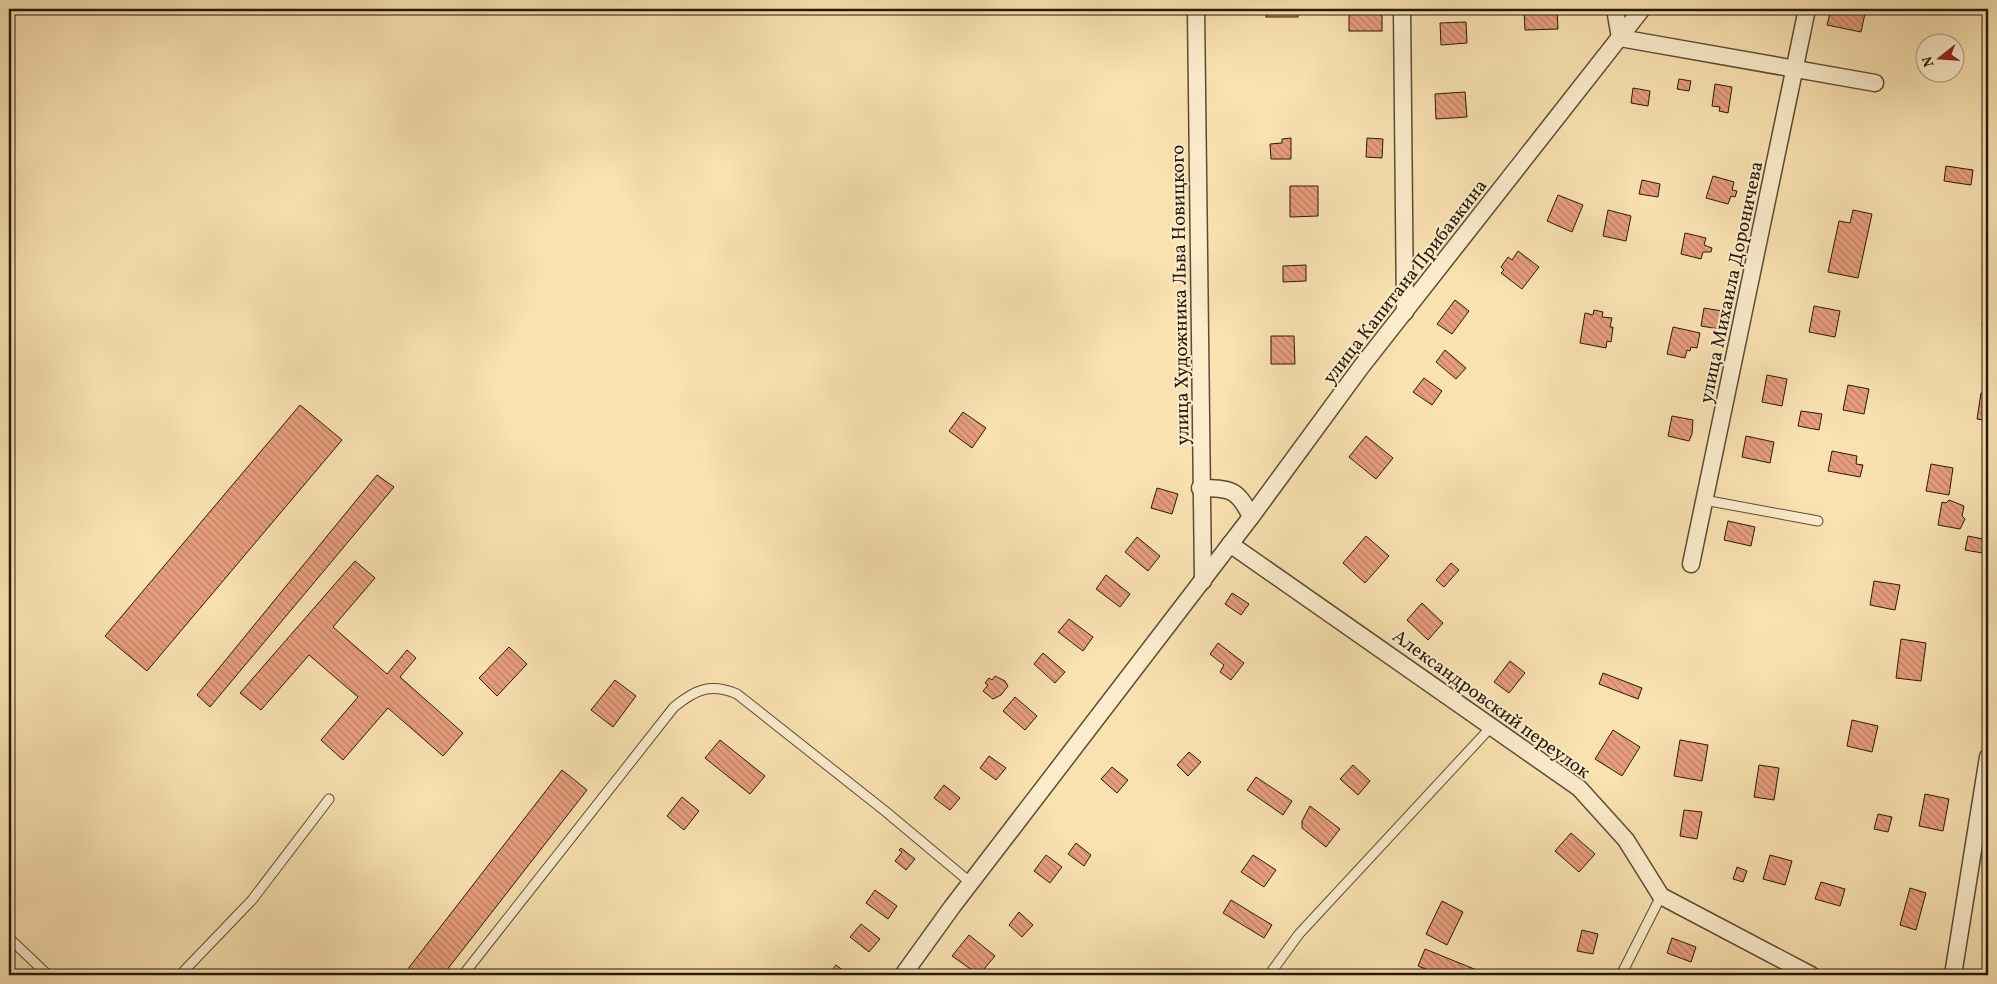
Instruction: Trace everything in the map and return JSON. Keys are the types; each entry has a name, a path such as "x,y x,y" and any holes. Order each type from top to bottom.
{"street":[{"name":"улица Художника Льва Новицкого","path":"1196,9 1202,582"},
{"path":"1402,9 1405,312"},
{"path":"1615,9 1620,38 1875,83"},
{"name":"улица Капитана Прибавкина","path":"903,975 1405,312 1642,9"},
{"name":"улица Михаила Дороничева","path":"1691,564 1808,9"},
{"path":"1200,488 1231,490 1243,500 1251,517"},
{"name":"Александровский переулок","path":"1230,544 1578,788 1626,840 1661,896"},
{"path":"1953,975 1988,757"},
{"path":"1661,896 1810,975"}],"lane":[{"path":"1704,500 1818,521"},
{"path":"463,975 674,707 691,693 703,690 721,688 738,694 885,811 971,884"},
{"path":"1270,975 1299,934 1492,726"},
{"path":"180,975 252,900 329,799"},
{"path":"1621,975 1661,896"},
{"path":"9,938 48,975"}],"building":[{"path":"1266,9 1298,9 1298,17 1266,17"},
{"path":"1349,9 1382,9 1382,31 1349,31"},
{"path":"1524,9 1557,9 1558,29 1525,30"},
{"path":"1831,9 1866,9 1861,32 1827,25"},
{"path":"1466,22 1467,43 1441,45 1440,23"},
{"path":"1679,79 1691,81 1689,91 1677,89"},
{"path":"1715,84 1732,87 1728,113 1719,111 1720,107 1712,106"},
{"path":"1633,88 1650,91 1648,106 1631,103"},
{"path":"1465,92 1467,117 1436,119 1435,94"},
{"path":"1291,138 1291,159 1271,159 1270,144 1282,143 1282,139"},
{"path":"1367,138 1383,139 1382,158 1366,157"},
{"path":"1946,166 1973,170 1971,185 1944,181"},
{"path":"1713,176 1734,182 1732,190 1737,191 1735,197 1731,196 1728,204 1706,198"},
{"path":"1642,180 1660,184 1658,197 1639,194"},
{"path":"1290,186 1318,186 1318,216 1290,217"},
{"path":"1558,195 1583,205 1572,232 1547,221"},
{"path":"1608,210 1631,216 1626,241 1603,236"},
{"path":"1853,210 1872,214 1858,278 1828,272 1839,221 1850,223"},
{"path":"1685,233 1706,238 1704,245 1712,248 1711,252 1703,252 1701,259 1681,254"},
{"path":"1518,251 1539,267 1522,289 1501,273 1504,270 1501,267 1508,257 1512,260"},
{"path":"1306,265 1306,281 1283,282 1283,266"},
{"path":"1988,298 1988,326 1982,325"},
{"path":"1455,300 1469,311 1452,334 1437,324"},
{"path":"1814,306 1840,311 1835,337 1809,332"},
{"path":"1704,308 1728,312 1725,330 1701,326"},
{"path":"1594,310 1603,312 1602,317 1612,318 1610,327 1613,327 1611,342 1607,341 1606,348 1580,343 1585,313 1593,315"},
{"path":"1673,327 1700,333 1697,348 1691,347 1690,351 1687,350 1685,358 1667,354"},
{"path":"1271,336 1294,336 1295,364 1271,364"},
{"path":"1445,350 1466,368 1456,379 1436,362"},
{"path":"1767,375 1787,379 1782,406 1762,402"},
{"path":"1424,378 1442,391 1432,405 1413,392"},
{"path":"1848,385 1869,389 1864,414 1843,410"},
{"path":"1981,393 1988,394 1988,421 1977,419"},
{"path":"300,405 342,440 147,671 105,636"},
{"path":"1801,411 1822,414 1819,430 1798,426"},
{"path":"963,412 986,428 972,448 949,431"},
{"path":"1672,416 1693,420 1692,434 1689,441 1668,436"},
{"path":"1366,436 1393,458 1376,479 1349,457"},
{"path":"1746,436 1774,442 1770,463 1742,457"},
{"path":"1832,451 1857,456 1856,464 1863,465 1860,477 1828,471"},
{"path":"1931,464 1953,468 1949,495 1926,491"},
{"path":"377,475 394,487 210,707 197,695"},
{"path":"1157,488 1178,494 1172,514 1151,508"},
{"path":"1949,500 1964,506 1962,516 1965,519 1960,529 1938,525 1942,502 1946,503"},
{"path":"1728,521 1755,527 1751,546 1724,540"},
{"path":"1366,536 1389,556 1365,583 1343,563"},
{"path":"1968,536 1988,540 1988,554 1965,550"},
{"path":"1137,537 1160,556 1148,571 1125,552"},
{"path":"355,561 375,578 333,627 387,674 407,650 416,658 400,677 463,733 443,756 388,708 343,760 321,740 358,697 309,655 261,710 240,693"},
{"path":"1451,563 1459,570 1444,587 1436,580"},
{"path":"1106,575 1130,594 1120,607 1096,589"},
{"path":"1874,581 1900,585 1895,610 1870,605"},
{"path":"1232,593 1249,604 1241,615 1225,604"},
{"path":"1422,603 1443,623 1428,640 1407,620"},
{"path":"1069,619 1093,637 1083,651 1058,632"},
{"path":"1901,639 1926,643 1921,681 1896,678"},
{"path":"1218,643 1244,663 1231,680 1220,672 1224,665 1210,654"},
{"path":"509,647 527,664 497,696 479,678"},
{"path":"1043,653 1065,672 1055,683 1034,664"},
{"path":"1510,661 1525,673 1509,693 1494,682"},
{"path":"1603,673 1642,688 1638,699 1599,684"},
{"path":"995,676 1005,681 1008,686 1001,695 993,699 983,691 988,685 985,683 989,678 992,680"},
{"path":"615,680 636,696 613,727 591,710"},
{"path":"1015,697 1037,716 1025,730 1003,711"},
{"path":"1852,720 1878,726 1872,752 1847,746"},
{"path":"1613,730 1640,747 1622,776 1595,759"},
{"path":"720,740 765,776 750,794 705,758"},
{"path":"1680,740 1708,745 1702,781 1674,776"},
{"path":"1189,752 1201,762 1188,776 1177,765"},
{"path":"989,756 1006,768 996,780 980,768"},
{"path":"1353,765 1370,781 1358,795 1340,779"},
{"path":"1759,765 1779,768 1774,800 1754,797"},
{"path":"1112,767 1128,780 1117,793 1101,779"},
{"path":"562,770 587,790 443,975 404,974"},
{"path":"1256,777 1292,801 1283,815 1247,790"},
{"path":"944,785 960,798 950,810 934,798"},
{"path":"1925,794 1949,799 1943,831 1919,826"},
{"path":"682,797 699,811 684,830 667,816"},
{"path":"1310,806 1340,829 1326,847 1302,828 1302,821"},
{"path":"1684,810 1702,812 1697,839 1680,836"},
{"path":"1878,814 1892,817 1888,832 1874,829"},
{"path":"1571,833 1595,854 1579,872 1555,851"},
{"path":"1076,843 1091,855 1084,866 1068,854"},
{"path":"901,848 915,859 906,870 895,861 902,852 899,850"},
{"path":"1046,855 1062,867 1050,883 1034,871"},
{"path":"1253,855 1276,870 1264,887 1241,872"},
{"path":"1770,855 1792,861 1785,885 1763,879"},
{"path":"1737,867 1747,871 1743,882 1733,879"},
{"path":"1821,882 1845,889 1840,906 1815,899"},
{"path":"1910,888 1926,893 1916,930 1900,925"},
{"path":"875,890 897,906 888,919 866,903"},
{"path":"1231,900 1272,925 1264,938 1223,913"},
{"path":"1442,901 1463,912 1447,945 1426,934"},
{"path":"1019,912 1033,925 1022,937 1009,925"},
{"path":"861,924 880,939 869,952 850,937"},
{"path":"1582,930 1598,934 1593,954 1577,951"},
{"path":"969,935 995,956 979,975 952,956"},
{"path":"1672,938 1696,947 1691,962 1667,953"},
{"path":"1425,949 1489,975 1440,975 1418,966"},
{"path":"836,965 849,975 828,975"}]}
